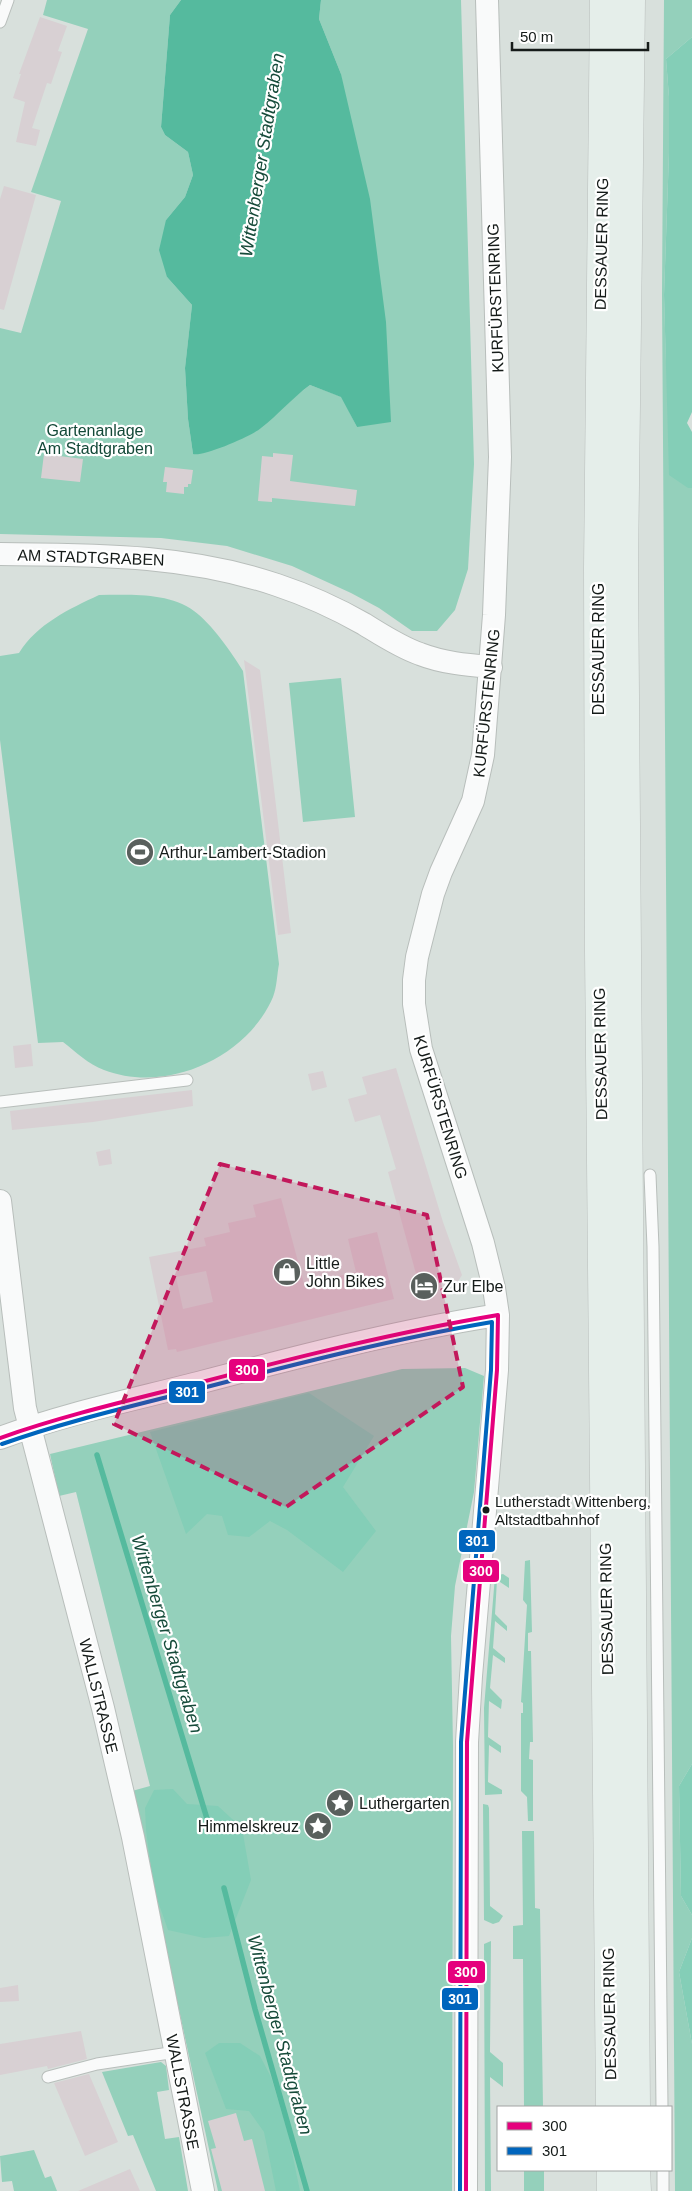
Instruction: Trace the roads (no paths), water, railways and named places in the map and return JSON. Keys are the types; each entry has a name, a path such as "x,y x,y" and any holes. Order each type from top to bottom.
{"main road":[{"name":"DESSAUER RING","path":"604,0 598,578 599,952 610,2106"},
{"name":"DESSAUER RING","path":"631,0 624,567 636,2106"},
{"path":"611,2171 611,2191"},
{"path":"636,2171 637,2191"}],"street":[{"name":"KURFÜRSTENRING","path":"466,2191 467,1742 496,1388 498,1315 494,1288 483,1243 421,1049 414,1004 417,957 431,902 441,872 470,811 476,791 483,755 491,667 500,457 487,0"},
{"name":"AM STADTGRABEN","path":"0,554 138,557 196,564 225,570 277,585 315,599 421,655 491,667"},
{"name":"WALLSTRASSE","path":"0,1201 24,1398 129,1818 202,2191"},
{"path":"0,1438 52,1420 342,1346 432,1326 498,1315"}],"lane":[{"path":"0,22 8,0"},
{"path":"0,1102 186,1080"},
{"path":"650,1175 653,1247 662,2106"},
{"path":"48,2077 97,2064 176,2052"},
{"path":"663,2171 663,2191"}],"water":[{"path":"181,0 321,0 319,19 341,74 370,199 386,322 391,422 357,427 341,397 310,385 256,432 217,449 193,454 188,419 185,368 192,305 167,277 159,250 166,220 185,197 193,175 188,152 165,135 161,127 170,15"}],"waterway":[{"name":"Wittenberger Stadtgraben","path":"97,1455 208,1822"},
{"name":"Wittenberger Stadtgraben","path":"224,1888 255,2009 307,2191"}],"place":[{"name":"Arthur-Lambert-Stadion","path":"140,852"},
{"name":"Little John Bikes","path":"287,1272"},
{"name":"Zur Elbe","path":"424,1286"},
{"name":"Lutherstadt Wittenberg, Altstadtbahnhof","path":"486,1510"},
{"name":"Luthergarten","path":"340,1803"},
{"name":"Himmelskreuz","path":"318,1826"}],"park label":[{"name":"Gartenanlage Am Stadtgraben","path":"95,439"}]}
